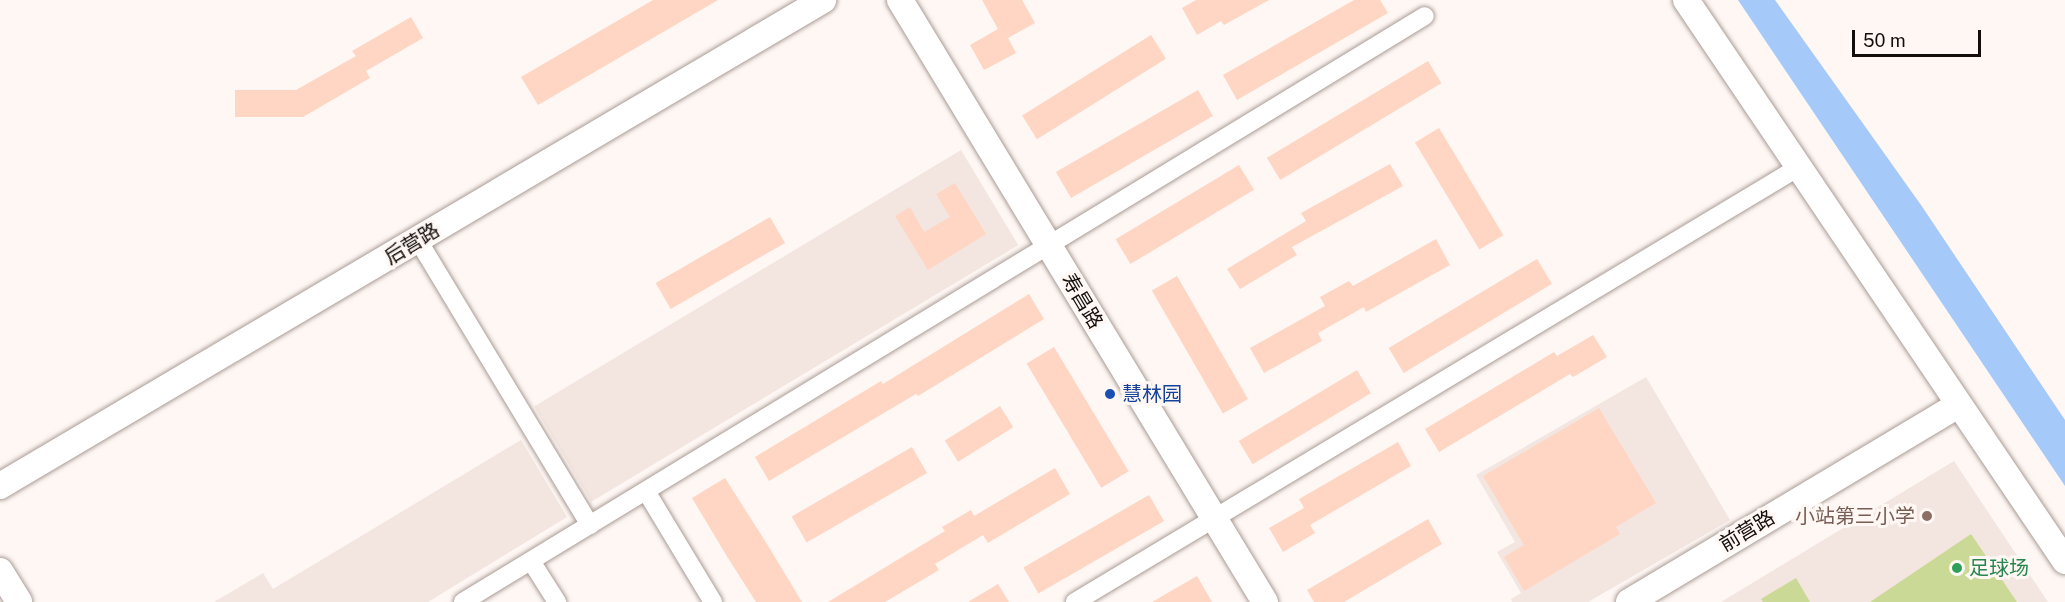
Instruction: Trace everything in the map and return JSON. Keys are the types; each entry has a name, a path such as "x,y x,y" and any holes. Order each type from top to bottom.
{"street":[{"name":"后营路","path":"0,486 823,0"},
{"name":"寿昌路","path":"887,0 1044,248"},
{"name":"寿昌路","path":"900,0 1044,248 1210,522 1264,602"},
{"path":"1686,0 2065,561"},
{"path":"463,602 1425,16"},
{"path":"1075,602 1799,167"},
{"path":"418,240 590,525"},
{"name":"前营路","path":"1629,602 1961,410"},
{"name":"前营路","path":"1660,602 1961,410"},
{"path":"646,490 713,602"},
{"name":"寿昌路","path":"1210,522 1251,602"},
{"path":"531,561 557,602"},
{"path":"0,571 19,602"},
{"path":"0,594 5,602"}],"shaded area":[{"path":"961,150 1018,245 591,502 534,406"},
{"path":"1646,377 1730,520 1588,602 1512,602 1511,599 1521,593 1497,552 1515,542 1476,475"},
{"path":"521,440 567,517 428,602 214,602 263,573 273,589"},
{"name":"小站第三小学","path":"1954,461 2048,602 1721,602"}],"green space":[{"name":"足球场","path":"1971,534 2017,602 1870,602"},
{"path":"1796,578 1810,602 1763,602 1761,599"}],"water":[{"path":"1738,0 1775,0 1921,205 2065,420 2065,486"}],"building":[{"path":"653,0 718,0 538,105 521,77"},
{"path":"982,0 1022,0 1035,23 1008,38 1016,53 984,70 970,45 998,29"},
{"path":"1196,0 1269,0 1224,25 1221,21 1197,35 1182,8"},
{"path":"1354,0 1380,0 1388,13 1237,100 1223,75"},
{"path":"411,17 423,38 366,71 370,78 303,117 235,117 235,90 296,90 356,56 352,51"},
{"path":"1151,35 1166,59 1037,139 1022,116"},
{"path":"1428,61 1441,83 1280,180 1267,158"},
{"path":"1198,90 1213,116 1071,198 1056,172"},
{"path":"1439,128 1503,235 1479,250 1415,142"},
{"path":"1390,164 1403,186 1292,247 1297,255 1240,289 1227,269 1306,221 1301,213"},
{"path":"1239,165 1254,190 1131,264 1116,239"},
{"path":"955,183 986,234 928,270 895,216 910,207 924,232 950,217 936,194"},
{"path":"770,217 785,243 671,309 656,283"},
{"path":"1436,239 1450,265 1366,312 1364,307 1318,333 1322,341 1264,373 1250,348 1325,306 1320,297 1349,281 1353,286"},
{"path":"1537,259 1552,284 1404,373 1389,348"},
{"path":"1177,276 1248,399 1223,413 1152,290"},
{"path":"1029,294 1044,319 918,396 916,394 769,481 755,457 881,381 883,384"},
{"path":"1593,335 1607,357 1573,377 1570,374 1439,452 1425,429 1554,352 1557,356"},
{"path":"1054,347 1129,471 1101,488 1027,363"},
{"path":"1357,370 1371,393 1253,464 1239,441"},
{"path":"1000,406 1013,427 958,462 945,440"},
{"path":"1599,408 1656,503 1616,527 1620,534 1524,591 1504,557 1524,545 1483,476"},
{"path":"1398,442 1411,466 1310,525 1315,533 1283,552 1269,528 1304,508 1299,499"},
{"path":"912,447 927,473 807,542 792,516"},
{"path":"1055,468 1070,494 988,543 983,535 935,564 939,570 885,602 828,602 945,531 942,527 971,510 974,516"},
{"path":"725,478 802,602 756,602 728,558 692,498"},
{"path":"1149,495 1164,521 1038,593 1023,568"},
{"path":"1428,519 1442,544 1344,602 1314,602 1307,590"},
{"path":"1197,576 1212,602 1152,602"},
{"path":"998,584 1009,602 968,602"}],"place":[{"name":"慧林园","path":"1110,394"},
{"name":"小站第三小学","path":"1927,516"},
{"name":"足球场","path":"1957,568"}]}
